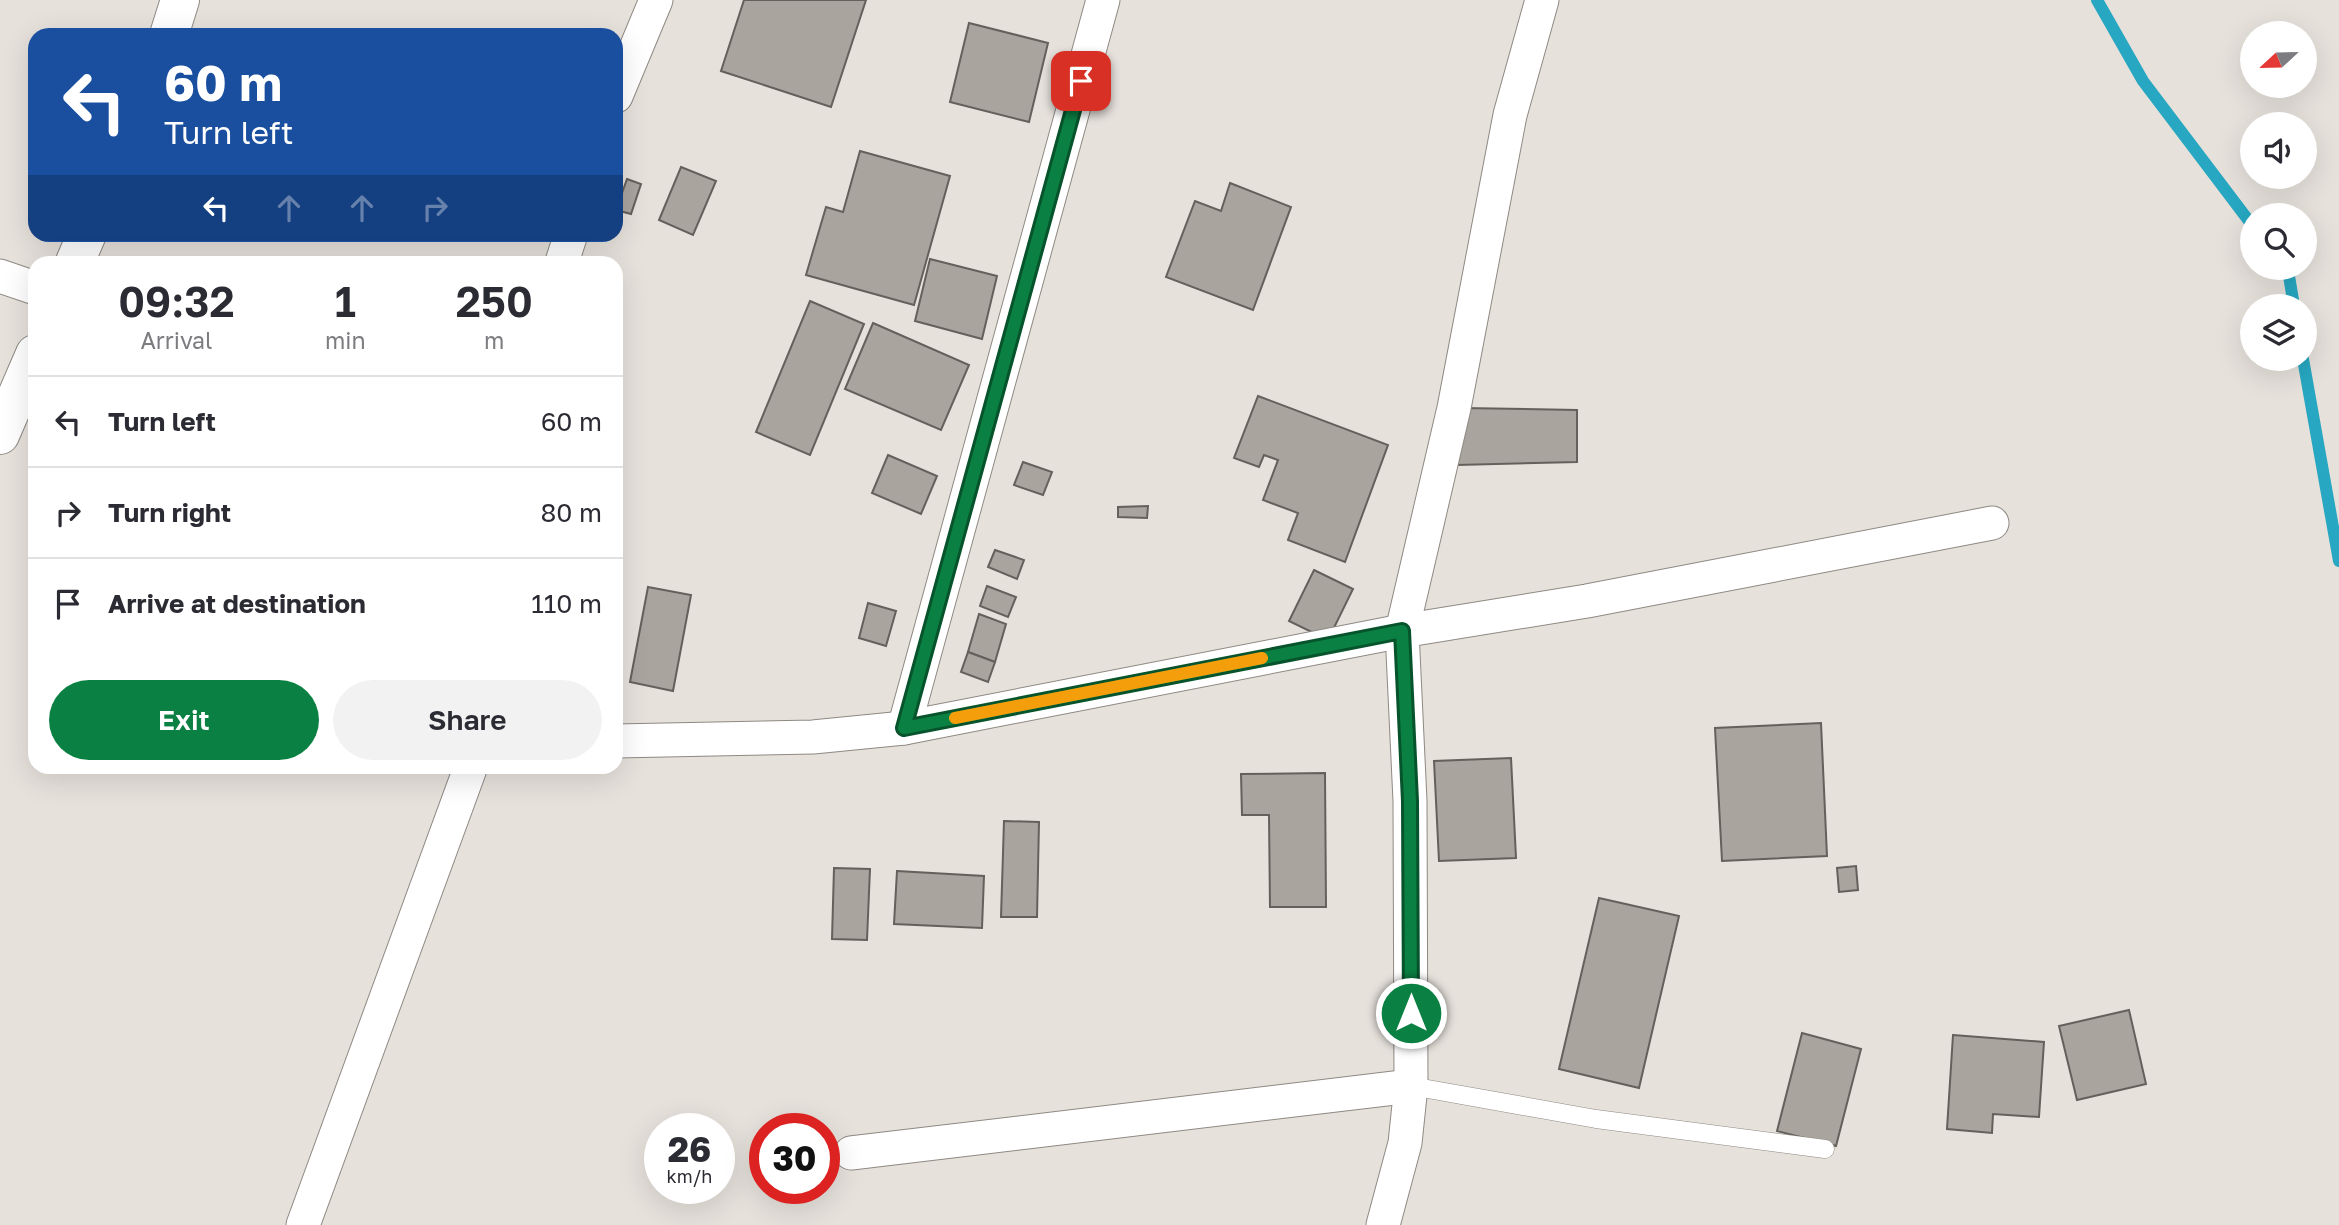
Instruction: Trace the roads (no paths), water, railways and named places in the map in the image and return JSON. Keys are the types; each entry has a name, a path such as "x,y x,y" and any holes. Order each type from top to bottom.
{"street":[{"path":"171,28 180,0"},
{"path":"623,79 656,0"},
{"path":"904,728 1103,0"},
{"path":"1383,1225 1405,1143 1411,1086 1410,801 1402,631 1454,408 1510,115 1542,0"},
{"path":"0,276 28,286"},
{"path":"0,435 28,370"},
{"path":"623,741 813,737 904,728 1402,631 1587,601 1992,523"},
{"path":"303,1225 468,774"},
{"path":"851,1153 1411,1086"}],"lane":[{"path":"1411,1086 1596,1119 1825,1149"}],"waterway":[{"path":"2097,0 2143,81 2240,209"},
{"path":"2290,280 2292,294"},
{"path":"2305,371 2339,561"}]}
